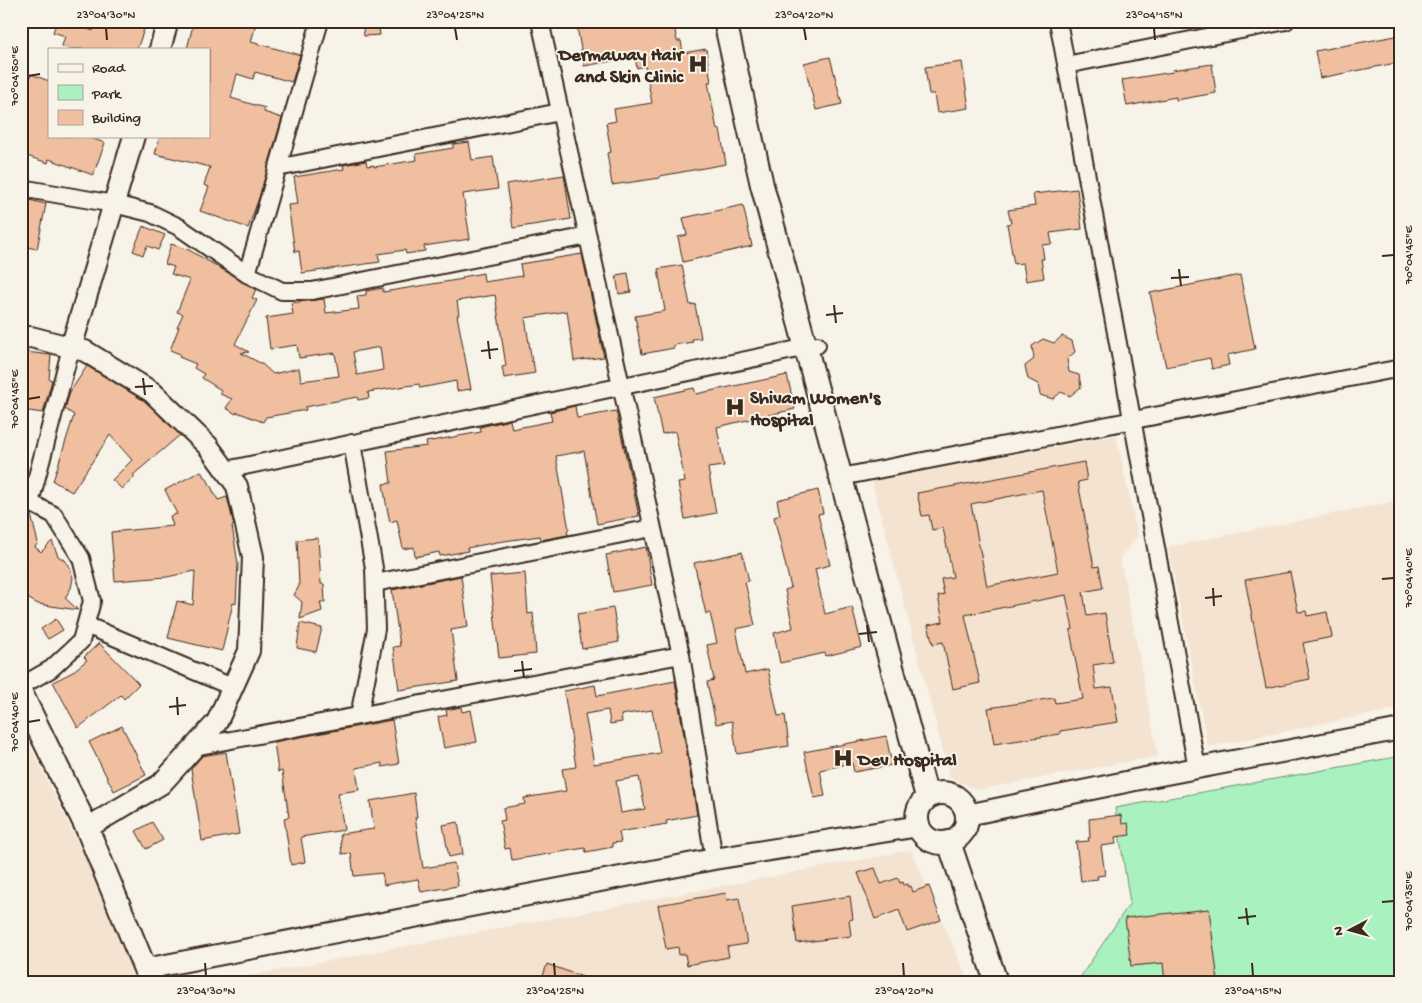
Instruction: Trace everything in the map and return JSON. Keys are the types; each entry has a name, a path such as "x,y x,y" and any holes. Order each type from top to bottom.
{"main road":[{"path":"725,21 762,185 812,346"},
{"path":"736,21 772,182 812,346 934,795"},
{"path":"21,693 88,828 149,975"},
{"path":"952,794 959,799 967,815 963,832 949,842 940,843 932,841 925,836 917,820 921,804 934,795 952,794"},
{"path":"949,842 990,964"}],"street":[{"path":"160,48 168,21"},
{"path":"247,274 320,21"},
{"path":"540,21 681,655 714,859"},
{"path":"1058,21 1197,768"},
{"path":"1066,64 1286,21"},
{"path":"277,168 560,112"},
{"path":"21,686 51,668 81,641 92,601 81,558 54,515 26,501 133,138"},
{"path":"21,188 114,204 150,213 179,227 247,274 282,291 312,292 588,236"},
{"path":"21,338 31,337 85,351 152,392 208,446 237,486 253,557 249,650 217,722 161,784 88,828"},
{"path":"226,470 812,346"},
{"path":"847,475 1401,368"},
{"path":"352,443 375,583 376,629 359,716"},
{"path":"375,583 652,528"},
{"path":"86,625 232,687"},
{"path":"194,747 681,655"},
{"path":"967,815 1172,772 1401,729"},
{"path":"149,975 714,859 919,826"}],"shaded area":[{"path":"1116,435 1138,536 1120,557 1158,756 978,790 950,778 872,481"},
{"path":"1401,500 1401,708 1208,747 1168,547"},
{"path":"21,728 147,982 21,982"},
{"path":"911,850 969,982 216,982"}],"green space":[{"path":"1401,756 1401,982 1077,982 1130,903 1115,808"}],"building":[{"path":"57,21 67,21 93,31 96,21 147,21 137,48 67,48 62,46 65,36 53,32"},
{"path":"194,21 257,21 251,42 300,55 292,82 255,72 253,79 237,74 231,98 265,108 264,112 282,118 259,198 248,228 200,211 209,187 204,185 210,167 155,154 159,138 210,138 210,48 187,48"},
{"path":"362,21 378,21 380,35 364,36"},
{"path":"576,21 673,21 677,41 681,41 683,53 706,49 711,82 708,82 717,130 720,129 726,164 660,176 660,178 612,185 607,153 611,152 606,123 616,121 614,109 652,103 645,66 637,68 635,57 584,66"},
{"path":"1401,35 1401,62 1320,78 1315,51"},
{"path":"830,57 842,104 816,110 804,63"},
{"path":"962,62 969,108 937,113 934,94 929,94 925,67"},
{"path":"1212,64 1216,93 1176,100 1176,97 1127,106 1122,80"},
{"path":"31,74 48,81 48,138 91,138 105,143 93,175 49,159 48,163 21,154 21,110"},
{"path":"469,142 472,160 493,157 498,189 463,194 470,239 424,246 425,251 406,254 405,250 378,254 380,262 302,273 299,251 295,252 288,205 298,204 294,177 344,169 343,165 366,161 367,166 374,165 374,167 417,160 416,154 453,148 453,144"},
{"path":"564,175 571,219 513,228 506,184"},
{"path":"1077,189 1082,229 1050,233 1052,244 1042,245 1044,259 1041,259 1044,278 1026,281 1023,263 1014,264 1007,224 1011,223 1008,210 1035,206 1033,194"},
{"path":"21,198 46,204 37,249 21,246"},
{"path":"743,205 752,246 683,262 678,237 687,235 683,218"},
{"path":"143,226 165,235 158,250 147,246 143,255 133,251"},
{"path":"171,244 189,250 256,289 252,298 257,300 235,344 249,352 241,353 262,364 273,374 299,368 301,381 339,376 335,353 299,358 297,345 270,349 266,318 293,314 291,303 324,299 326,313 359,309 357,296 366,295 366,291 383,288 383,292 463,279 462,277 483,273 484,282 522,276 520,264 582,254 604,357 574,361 567,311 525,318 535,373 504,378 502,367 506,366 495,295 457,301 459,315 457,315 471,389 457,391 456,381 420,388 419,384 368,392 369,398 358,400 357,397 305,407 306,410 266,417 263,422 237,412 236,414 226,408 232,399 220,394 221,390 202,378 204,374 194,368 196,364 179,357 180,354 170,350 183,314 177,312 190,280 171,274 174,267 165,264","holes":["380,347 383,370 357,375 353,352"]},
{"path":"682,265 690,305 695,304 701,338 692,339 693,342 674,345 674,348 642,354 635,316 665,311 658,269"},
{"path":"628,273 631,292 619,294 616,275"},
{"path":"1240,275 1255,349 1227,355 1229,365 1212,369 1210,358 1166,367 1150,293"},
{"path":"1062,336 1072,341 1075,352 1067,359 1069,372 1079,375 1081,387 1070,396 1061,392 1053,399 1040,395 1038,384 1028,379 1025,366 1034,359 1032,346 1043,339 1054,343"},
{"path":"26,352 51,355 49,379 52,380 43,413 22,410"},
{"path":"87,366 145,401 180,435 133,475 135,477 122,489 112,480 132,460 110,435 72,492 53,481 74,415 65,409 70,392"},
{"path":"787,375 795,409 717,427 724,466 708,468 716,513 685,519 678,483 685,482 675,431 662,434 654,397 694,388 696,394"},
{"path":"575,406 577,418 616,411 639,516 597,524 584,451 556,456 569,530 567,530 568,535 541,540 540,536 497,542 467,548 468,551 440,556 439,552 415,557 414,547 403,549 397,520 390,522 386,503 383,484 391,483 387,451 427,446 426,442 481,432 480,427 510,420 512,429 552,421 550,412"},
{"path":"1084,462 1087,480 1078,482 1094,567 1099,566 1103,588 1083,592 1087,616 1105,613 1113,662 1093,665 1096,689 1112,687 1118,722 1060,731 1060,734 994,744 988,708 1054,698 1055,703 1083,699 1070,630 1073,629 1066,595 965,615 980,683 953,689 943,642 933,644 928,625 943,622 938,596 944,595 941,579 953,577 943,528 932,530 929,515 922,516 917,493","holes":["1042,490 1058,572 987,586 971,504"]},
{"path":"201,471 218,500 227,497 234,525 232,526 238,564 236,604 233,603 222,651 168,638 177,601 193,605 195,571 167,577 115,581 111,532 173,526 170,516 177,514 165,490"},
{"path":"818,490 823,513 818,514 830,565 815,569 825,614 852,607 862,647 826,656 825,653 780,663 774,633 793,628 785,590 791,588 774,517 780,515 777,500"},
{"path":"21,509 31,515 38,543 35,547 41,552 52,541 58,556 70,568 73,578 71,588 65,598 78,610 38,604 29,599 23,590 21,575 27,562 21,547"},
{"path":"318,538 321,584 324,584 325,602 320,602 322,611 300,619 302,602 294,595 299,586 297,540"},
{"path":"646,547 652,585 613,592 606,555"},
{"path":"742,552 749,581 745,582 755,625 736,629 745,674 768,669 778,716 785,715 789,746 737,754 732,721 716,724 707,682 714,680 707,645 717,643 710,613 706,614 694,563"},
{"path":"1290,572 1298,612 1306,611 1307,616 1327,612 1332,637 1303,643 1310,679 1266,688 1245,580"},
{"path":"525,573 528,614 533,613 536,654 499,658 490,576"},
{"path":"461,576 468,627 451,630 458,681 399,690 393,647 400,646 392,590"},
{"path":"613,608 619,642 582,649 577,614"},
{"path":"56,619 63,630 48,639 41,629"},
{"path":"300,623 322,628 316,652 297,648"},
{"path":"99,643 139,684 124,699 121,695 78,728 53,682 71,673 87,660 84,657"},
{"path":"675,681 697,815 666,821 667,824 619,832 621,842 612,843 613,847 586,852 585,848 512,860 510,848 505,849 500,821 505,820 503,808 525,804 524,798 566,791 562,769 576,767 564,691 595,685 597,696","holes":["608,710 610,724 622,722 621,715 652,710 660,753 594,764 585,714","639,777 645,809 621,813 616,781"]},
{"path":"461,707 462,712 471,710 477,742 444,748 438,717 447,715 446,710"},
{"path":"392,720 399,764 382,767 382,763 356,768 359,790 338,793 344,830 301,837 305,862 291,865 284,818 289,817 282,771 278,772 274,742"},
{"path":"122,726 146,775 114,791 89,742"},
{"path":"886,736 892,765 854,772 852,763 820,770 825,796 814,798 804,752"},
{"path":"226,752 239,834 202,841 191,769 202,756"},
{"path":"414,793 417,817 415,817 423,868 454,863 458,886 421,892 418,879 384,885 382,873 354,876 351,853 342,854 340,834 374,829 370,801"},
{"path":"1121,815 1122,824 1128,823 1130,835 1115,837 1116,844 1101,846 1105,875 1097,876 1098,879 1081,881 1076,842 1089,841 1089,819"},
{"path":"152,822 163,840 146,849 136,831"},
{"path":"458,822 463,854 449,857 443,825"},
{"path":"875,868 881,884 898,878 900,883 903,882 904,885 908,884 909,887 911,886 913,892 929,886 941,920 907,932 899,910 875,919 858,873"},
{"path":"726,893 727,900 739,898 747,944 727,947 729,957 687,965 685,954 679,955 678,947 666,949 658,905"},
{"path":"850,896 853,919 849,920 851,936 797,943 792,906"},
{"path":"1209,909 1218,982 1165,982 1163,963 1131,966 1125,918"},
{"path":"547,964 591,980 590,982 541,982"}],"place":[{"name":"Dermaway Hair and Skin Clinic","path":"698,64"},
{"name":"Shivam Women's Hospital","path":"735,407"},
{"name":"Dev Hospital","path":"843,758"}]}
